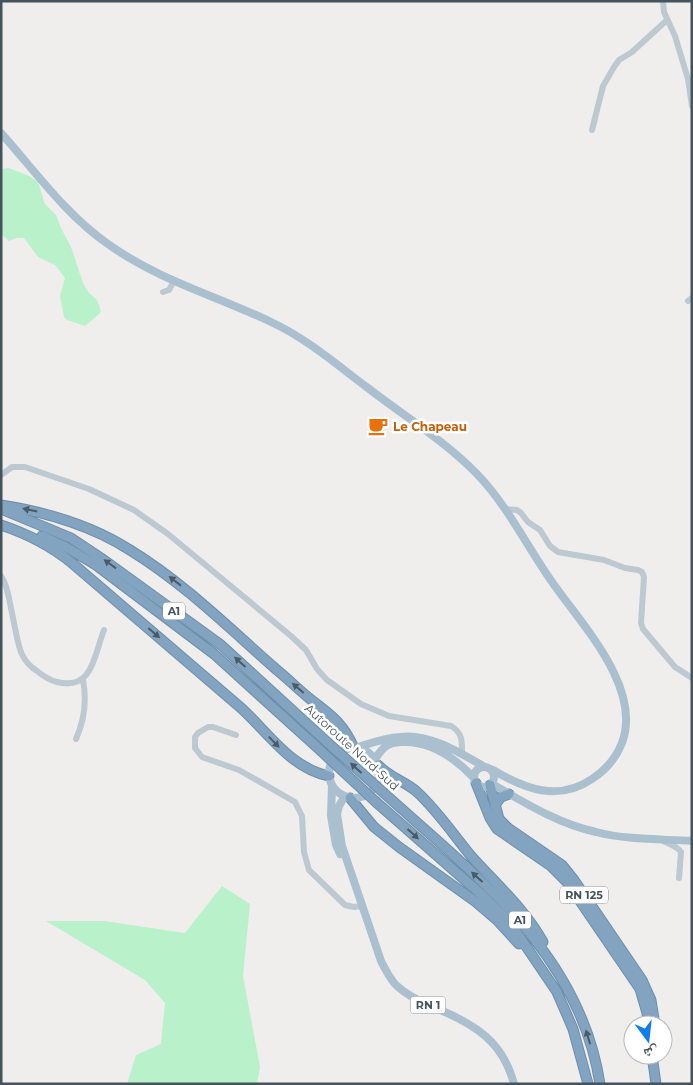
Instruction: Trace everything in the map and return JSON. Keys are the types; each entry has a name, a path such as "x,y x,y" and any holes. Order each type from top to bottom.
{"highway":[{"path":"1,505 65,519 111,539 130,550 176,582 334,717 344,729 355,748"},
{"name":"Autoroute Nord-Sud","path":"1,509 71,538 221,645 502,900 557,968 584,1023 600,1084"},
{"path":"1,524 29,535 54,548 248,714 288,756 313,771 329,776"},
{"name":"Autoroute Nord-Sud","path":"1,524 30,531 66,547 96,566 214,654 376,802 482,895 510,924 557,992 573,1029 588,1084"},
{"path":"377,762 389,775 412,788 442,819 474,859 529,919 557,968"},
{"path":"475,780 490,818 497,829 551,866 567,882 640,989 647,1015"},
{"name":"RN 125","path":"493,780 497,814 503,824 562,865 571,875 642,980 651,1000 653,1015"},
{"path":"495,805 501,797 509,794"},
{"path":"347,797 374,826 399,847 476,902 497,920 549,978"},
{"path":"653,1065 656,1084"},
{"path":"659,1065 662,1084"}],"main road":[{"path":"1,133 60,200 106,243 148,270 271,321 289,331 444,446 476,473 505,509 606,659 623,693 626,707 626,723 620,749 614,759 595,778 583,785 572,788 552,792 532,789 510,780 493,780 483,787 463,766 437,748 406,742 389,744 382,749 377,762 379,774 375,788 364,796 347,797 332,788 313,771"},
{"path":"332,788 329,776 331,762 337,754 345,749 406,736 422,739 462,754 488,767 493,780 509,794 547,814 581,828 607,835 692,841"},
{"path":"355,748 367,751 377,762"},
{"path":"475,780 476,770 483,766"},
{"name":"RN 1","path":"332,788 331,816 336,845 362,906"},
{"name":"RN 1","path":"347,797 337,811 342,846 381,961 396,984 420,1001 455,1016 488,1036 506,1061 514,1084"}],"street":[{"path":"663,1 667,20 675,36 690,78 692,106"},
{"path":"592,130 603,86 614,67 619,60 632,52 667,20"},
{"path":"163,292 170,290 174,281"},
{"path":"1,475 12,468 25,467 89,489 134,510 168,534 291,636 306,650 317,669 327,680 374,711 401,719 452,726 462,736 462,754"},
{"path":"505,509 516,510 521,513 528,522 540,530 550,546 558,552 604,560 642,572 644,577 641,623 643,629 675,667 692,678"},
{"path":"1,576 7,588 19,650 26,663 48,679 63,684 83,680 89,674 104,630"},
{"path":"76,739 85,710 86,695 83,680"},
{"path":"236,735 208,727 203,729 195,738 195,748 202,757 239,770 295,802 302,816 304,852 309,870 345,905 354,908 362,906"},
{"path":"660,839 666,844 676,847 681,852 679,878"}],"green space":[{"path":"9,168 38,182 45,204 56,215 71,247 83,283 89,293 97,300 101,311 85,326 67,320 64,317 60,296 65,278 55,265 38,257 24,238 16,238 9,241 1,234 1,169"},
{"path":"222,886 250,904 243,976 260,1067 257,1084 127,1084 136,1055 161,1044 165,1003 145,980 46,921 104,921 185,933"}],"place":[{"name":"Le Chapeau","path":"378,426"}]}
